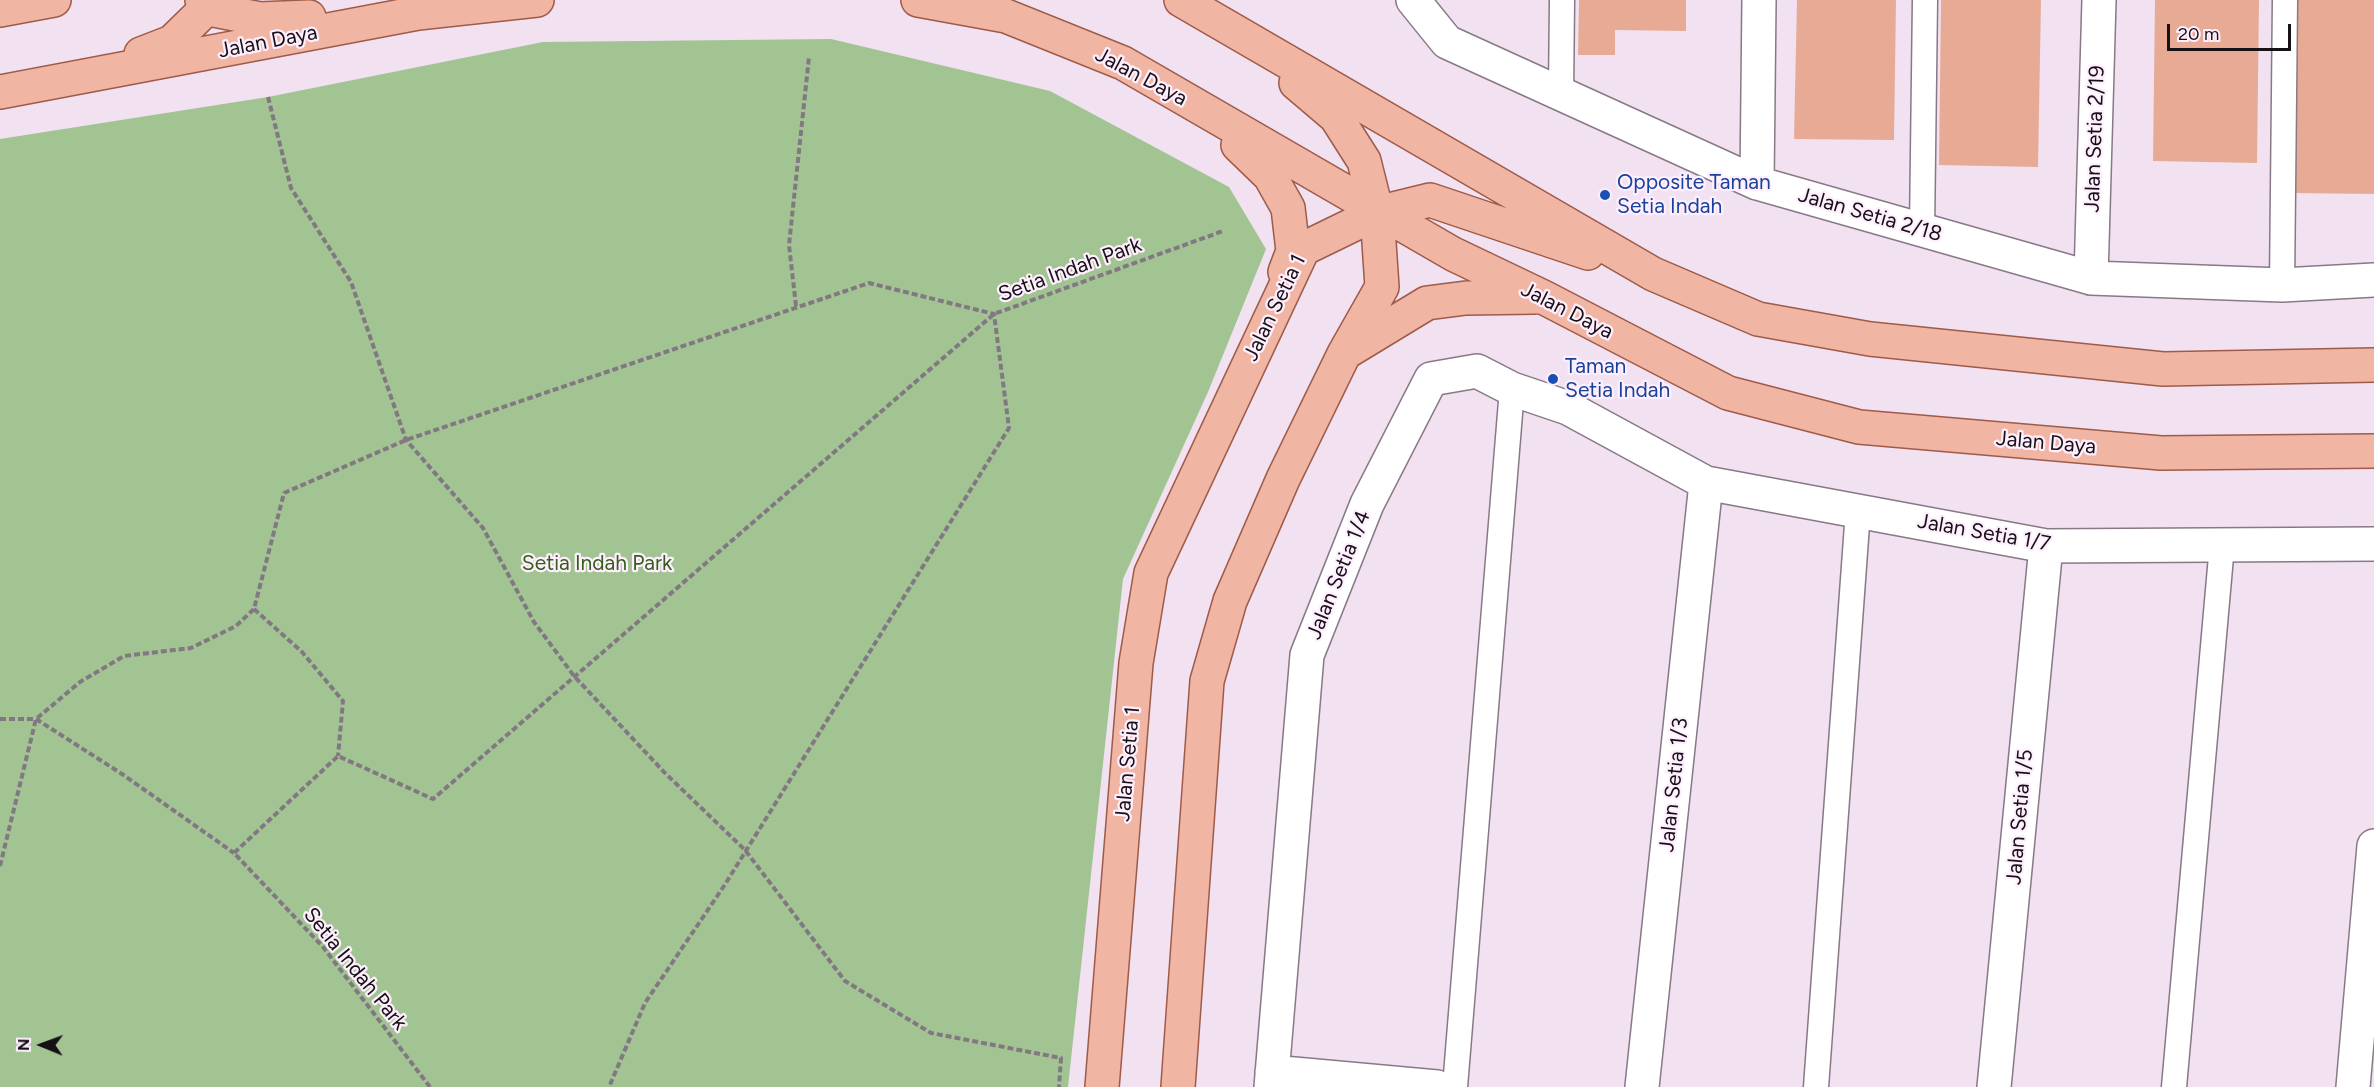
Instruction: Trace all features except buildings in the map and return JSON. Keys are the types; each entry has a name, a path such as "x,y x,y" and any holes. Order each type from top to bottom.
{"main road":[{"path":"0,5 14,0"},
{"path":"0,10 54,0"},
{"name":"Jalan Daya","path":"0,92 418,13 537,0"},
{"name":"Jalan Daya","path":"918,0 1006,16 1123,63 1377,213 1453,254 1543,297 1728,393 1859,427 2161,453 2374,451"},
{"path":"1181,0 1653,274 1758,319 1870,339 2163,369 2374,365"},
{"path":"73,80 172,42 209,3 260,19 418,13"},
{"path":"1178,1087 1207,681 1230,601 1283,479 1344,354 1382,287 1377,213 1364,161 1336,117 1230,28"},
{"path":"1198,107 1270,176 1288,208 1293,250 1269,316"},
{"name":"Jalan Setia 1","path":"1102,1087 1136,663 1151,573 1269,316 1303,249 1377,213 1430,200 1653,274"},
{"path":"1344,354 1426,303 1466,298 1543,297"}],"street":[{"name":"Jalan Setia 2/18","path":"1413,0 1447,42 1757,183 2091,278 2282,285 2374,280"},
{"path":"1757,183 1759,0"},
{"name":"Jalan Setia 2/19","path":"2091,278 2099,0"},
{"name":"Jalan Setia 1/4","path":"1272,1079 1307,655 1367,504 1431,379 1478,371 1512,389 1568,408 1706,483"},
{"name":"Jalan Setia 1/7","path":"1706,483 2046,546 2374,544"},
{"name":"Jalan Setia 1/3","path":"1642,1087 1706,483"},
{"name":"Jalan Setia 1/5","path":"1994,1087 2046,546"},
{"path":"2353,1087 2374,846"},
{"path":"1272,1079 1437,1087"}],"lane":[{"path":"1561,94 1562,0"},
{"path":"1922,231 1925,0"},
{"path":"2282,285 2285,0"},
{"path":"1455,1087 1512,389"},
{"path":"1816,1087 1858,511"},
{"path":"2174,1087 2222,545"}],"path":[{"path":"796,306 789,244 809,57"},
{"path":"268,97 291,188 351,282 406,440 483,528 534,622 574,676 665,772 745,850 845,981 931,1033 1061,1058 1059,1087"},
{"name":"Setia Indah Park","path":"338,756 433,799 993,314 1223,231"},
{"path":"0,866 36,719 80,682 124,656 191,648 236,626 254,609 284,493 406,440 868,283 993,314 1009,428 724,886 645,1003 609,1087"},
{"path":"234,853 338,756 343,701 302,652 254,609"},
{"path":"0,719 36,719"},
{"name":"Setia Indah Park","path":"36,719 122,774 234,853 323,947 430,1087"}],"green space":[{"name":"Setia Indah Park","path":"831,39 1050,91 1229,187 1266,249 1208,392 1123,579 1068,1087 0,1087 0,139 268,97 543,42"}],"place":[{"name":"Opposite Taman Setia Indah","path":"1605,195"},
{"name":"Taman Setia Indah","path":"1553,379"}]}
